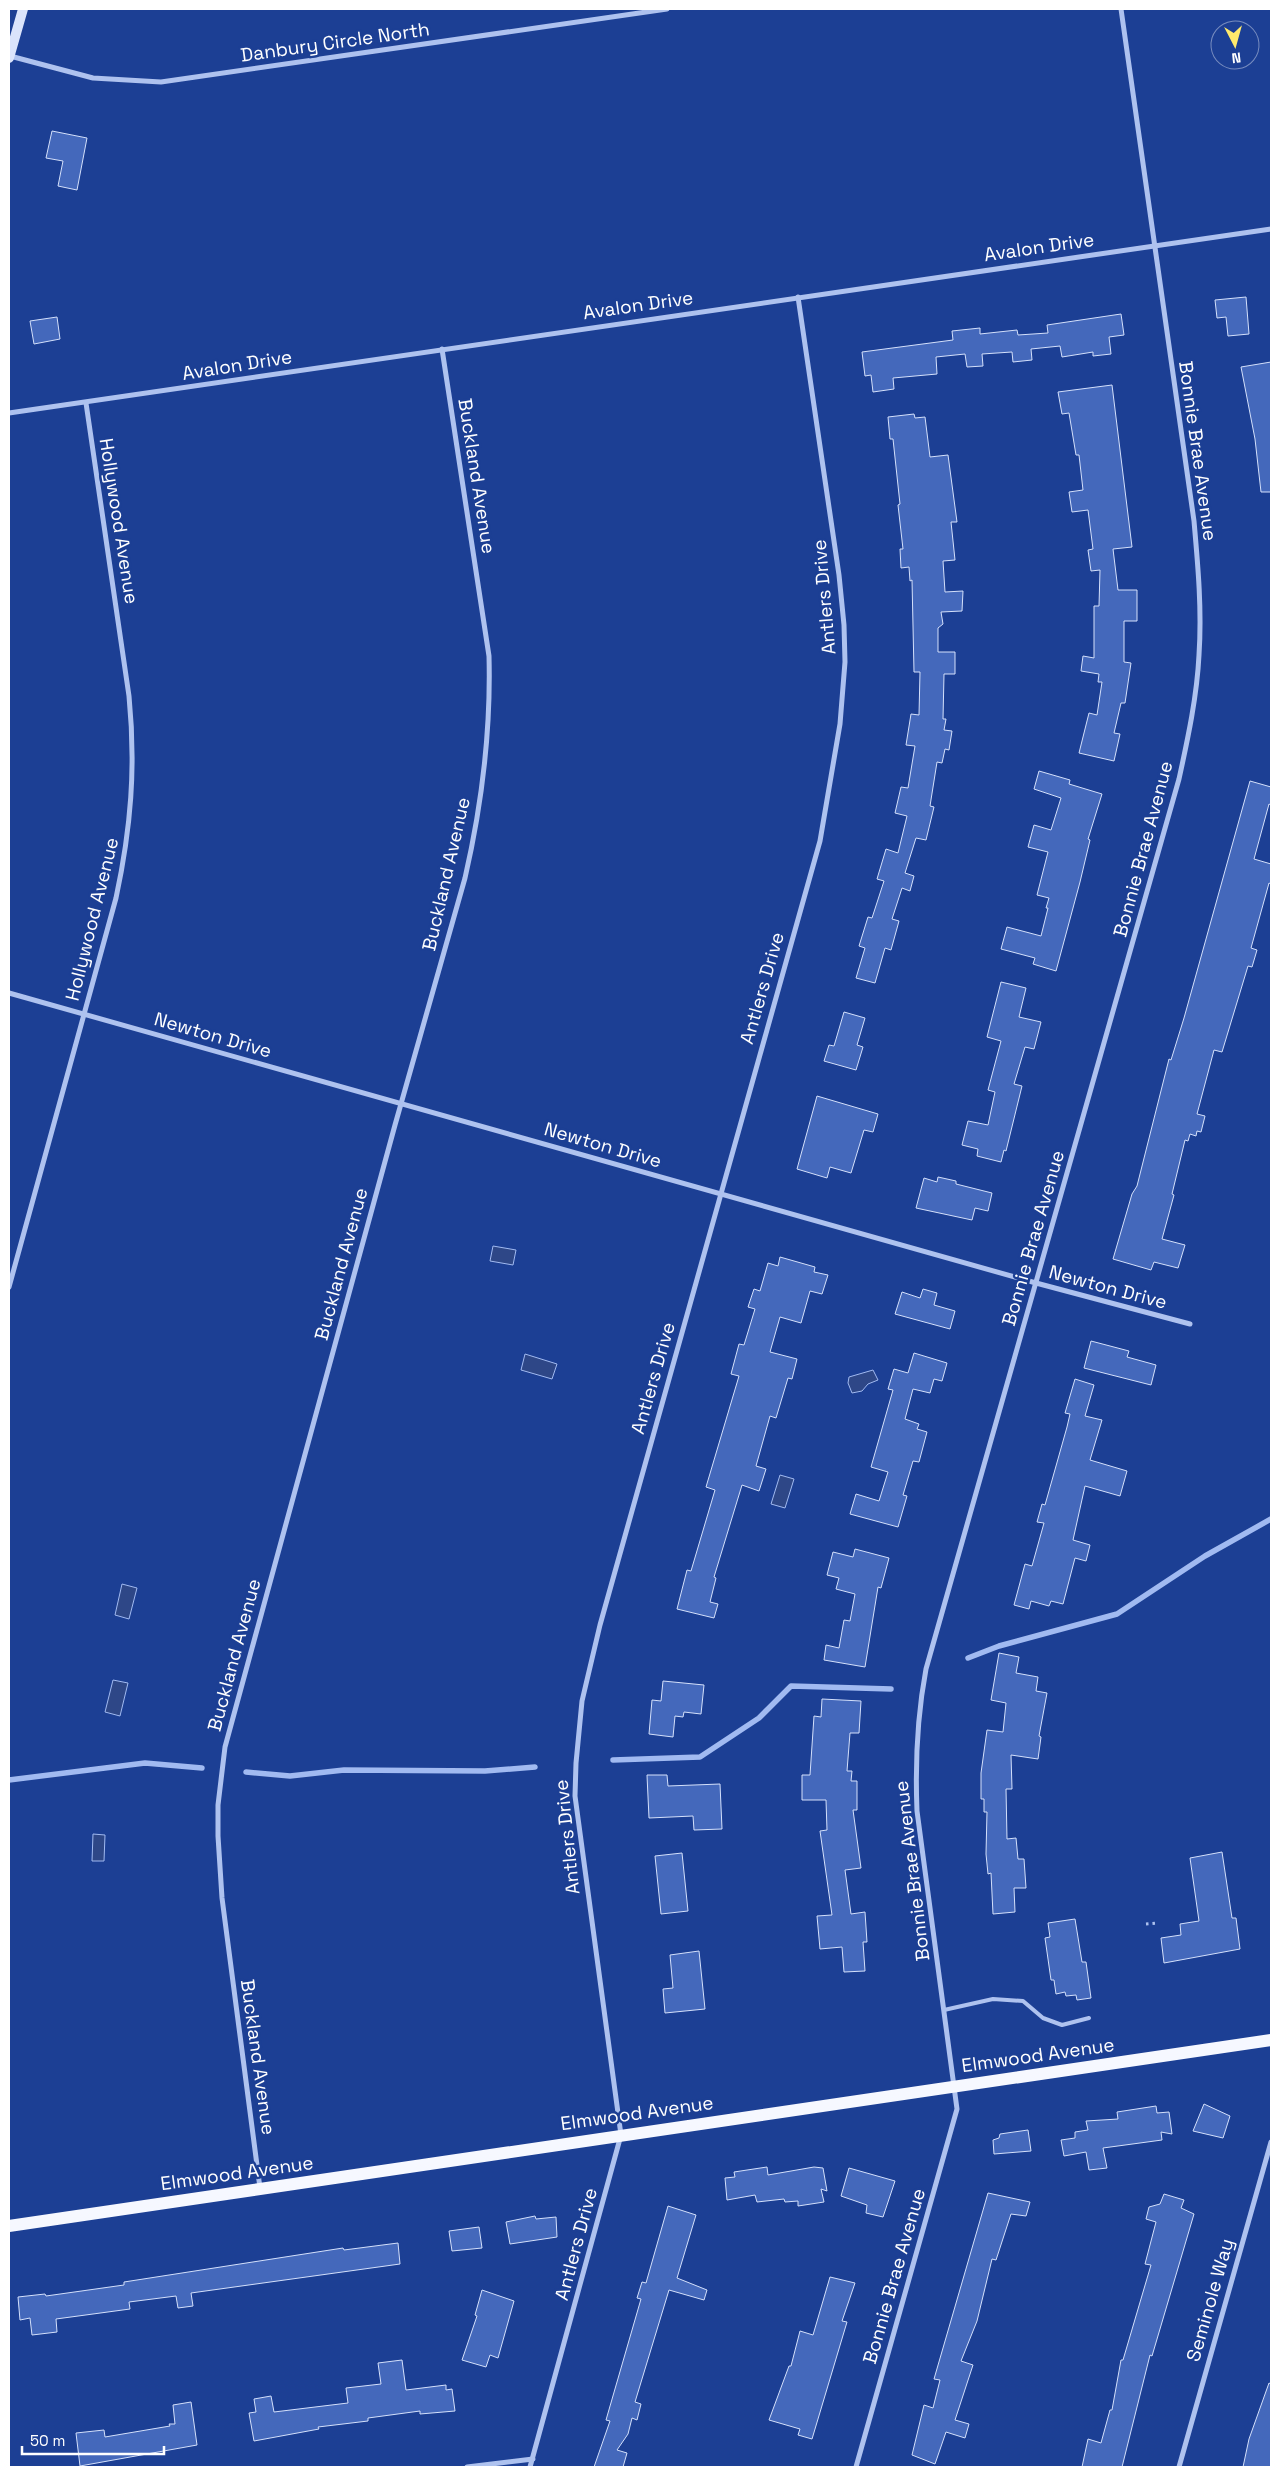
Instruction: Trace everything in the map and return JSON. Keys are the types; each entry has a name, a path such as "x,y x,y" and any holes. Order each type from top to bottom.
{"main road":[{"path":"9,57 23,9"},
{"name":"Elmwood Avenue","path":"9,2226 1271,2040"}],"street":[{"name":"Danbury Circle North","path":"9,57 93,78 161,82 666,9"},
{"name":"Bonnie Brae Avenue","path":"856,2467 957,2109 917,1811 915,1767 920,1701 929,1659 1178,779 1196,683 1200,622 1194,521 1120,9"},
{"name":"Avalon Drive","path":"9,413 798,296 1271,229"},
{"name":"Antlers Drive","path":"530,2467 621,2135 575,1796 582,1701 600,1625 820,841 838,742 844,692 844,625 839,575 798,296"},
{"name":"Buckland Avenue","path":"260,2188 222,1898 218,1805 224,1757 234,1711 470,853 486,763 489,724 490,656 442,349"},
{"name":"Hollywood Avenue","path":"9,1287 125,857 132,799 132,728 126,668 86,402"},
{"name":"Newton Drive","path":"9,994 1036,1283 1190,1324"},
{"name":"Seminole Way","path":"1178,2467 1271,2142"},
{"path":"467,2467 533,2458"}],"lane":[{"path":"944,2010 993,1999 1023,2001 1043,2018 1062,2025 1089,2018"}],"path":[{"path":"1146,1924 1157,1923"}],"water":[{"path":"493,1246 516,1250 513,1265 490,1261"},
{"path":"525,1354 557,1364 552,1379 521,1370"},
{"path":"873,1370 878,1380 868,1384 862,1391 852,1393 848,1383 849,1377"},
{"path":"780,1475 794,1479 785,1508 771,1504"},
{"path":"122,1584 137,1588 129,1619 115,1615"},
{"path":"113,1680 128,1683 120,1716 105,1712"},
{"path":"93,1834 105,1835 104,1861 92,1861"}],"building":[{"path":"52,131 87,138 77,190 58,186 63,161 46,158"},
{"path":"1246,297 1249,334 1228,336 1226,317 1217,318 1215,300"},
{"path":"1121,314 1124,335 1109,337 1111,354 1093,356 1093,352 1062,357 1060,346 1031,349 1032,360 1013,362 1012,352 982,354 983,366 967,367 965,354 936,357 937,374 893,378 894,389 873,392 871,375 865,376 862,352 953,340 952,331 980,328 980,334 1017,330 1018,335 1048,333 1047,325"},
{"path":"57,317 60,339 34,344 30,321"},
{"path":"1271,362 1271,492 1261,492 1255,439 1241,367"},
{"path":"1112,385 1132,547 1113,549 1118,590 1137,590 1137,621 1124,621 1124,662 1131,663 1125,703 1121,703 1114,733 1120,734 1114,761 1079,753 1089,713 1097,715 1102,682 1098,682 1099,674 1081,671 1083,656 1094,658 1094,606 1099,606 1100,570 1091,571 1088,550 1093,549 1088,510 1072,512 1069,492 1083,490 1079,455 1076,455 1069,413 1062,414 1058,392"},
{"path":"914,414 915,418 925,417 930,457 948,455 957,522 951,522 955,560 943,561 945,592 963,591 962,611 941,612 943,624 938,628 938,652 955,652 955,674 944,674 943,719 946,719 944,730 952,731 949,750 945,749 942,763 937,762 930,806 934,807 926,840 916,838 905,873 914,876 910,891 902,888 892,919 899,921 891,950 885,948 875,983 856,978 865,948 859,946 868,917 872,918 884,881 877,879 886,849 898,853 907,816 895,813 901,787 908,788 915,746 906,745 911,714 919,715 920,672 914,672 912,580 910,581 909,567 901,568 900,549 903,549 898,505 900,504 893,439 890,439 888,417"},
{"path":"1039,771 1070,780 1069,784 1102,794 1088,839 1090,840 1080,882 1056,971 1033,964 1035,958 1001,949 1007,927 1041,936 1048,908 1046,908 1049,898 1037,895 1048,852 1028,847 1034,825 1051,830 1061,798 1034,789"},
{"path":"1250,781 1271,787 1271,805 1269,804 1254,859 1271,864 1271,884 1269,883 1251,948 1257,950 1252,967 1248,966 1222,1052 1214,1050 1197,1114 1205,1116 1201,1132 1197,1131 1196,1136 1190,1134 1188,1141 1185,1140 1172,1194 1174,1195 1162,1239 1185,1245 1178,1268 1154,1262 1151,1270 1113,1259 1132,1194 1137,1186 1169,1059 1171,1060 1184,1018"},
{"path":"1001,982 1026,988 1019,1017 1041,1022 1034,1049 1025,1047 1014,1084 1022,1086 1006,1151 1004,1150 1001,1162 977,1156 978,1149 962,1145 968,1121 988,1125 995,1092 988,1090 1001,1041 987,1037"},
{"path":"844,1012 865,1018 857,1045 863,1047 856,1070 824,1061 829,1045 834,1046"},
{"path":"817,1096 878,1114 873,1132 864,1130 851,1173 830,1167 827,1178 797,1169"},
{"path":"938,1177 956,1181 956,1184 992,1193 988,1211 975,1208 972,1220 916,1208 924,1178 937,1182"},
{"path":"780,1257 815,1267 814,1272 828,1275 822,1294 810,1291 801,1323 780,1317 770,1352 797,1359 792,1379 788,1378 776,1418 770,1416 756,1466 766,1469 759,1491 742,1485 714,1577 716,1578 710,1602 718,1604 714,1618 677,1609 687,1570 691,1571 715,1490 706,1487 739,1376 731,1374 739,1344 744,1345 755,1309 748,1307 754,1289 760,1291 768,1263 778,1266"},
{"path":"923,1289 937,1293 934,1305 955,1311 950,1329 895,1314 902,1292 920,1298"},
{"path":"1091,1341 1129,1351 1127,1357 1156,1365 1151,1385 1084,1368"},
{"path":"914,1353 947,1363 942,1381 934,1379 930,1393 913,1389 905,1419 919,1424 917,1429 927,1432 919,1462 913,1461 903,1495 907,1496 898,1527 850,1514 856,1494 879,1501 888,1472 871,1467 893,1390 888,1389 894,1369 908,1373"},
{"path":"1075,1379 1094,1385 1085,1416 1102,1420 1090,1460 1127,1471 1120,1496 1085,1486 1073,1540 1090,1545 1086,1561 1075,1558 1063,1604 1051,1601 1049,1606 1031,1601 1029,1609 1014,1605 1025,1564 1032,1566 1044,1523 1037,1522 1042,1504 1045,1505 1067,1427 1070,1414 1065,1413"},
{"path":"855,1549 889,1558 881,1588 878,1587 865,1667 824,1660 826,1645 839,1648 844,1620 850,1621 855,1594 836,1589 839,1578 827,1575 833,1552 853,1557"},
{"path":"999,1653 1019,1657 1016,1673 1038,1677 1036,1691 1047,1693 1039,1736 1041,1737 1038,1759 1011,1755 1012,1789 1006,1789 1007,1839 1016,1838 1018,1859 1024,1859 1026,1888 1014,1888 1015,1912 993,1914 991,1873 988,1874 986,1854 987,1812 984,1812 984,1799 981,1799 981,1773 987,1730 1003,1732 1006,1703 991,1700"},
{"path":"663,1681 704,1685 701,1714 684,1712 683,1717 675,1716 673,1737 649,1734 652,1700 661,1701"},
{"path":"822,1699 861,1701 859,1733 850,1733 847,1771 852,1771 851,1781 857,1781 857,1810 853,1810 861,1868 845,1870 851,1914 865,1912 867,1942 863,1942 865,1971 844,1972 842,1947 820,1949 817,1916 832,1915 820,1831 827,1830 826,1800 802,1800 802,1775 810,1775 814,1716 821,1717"},
{"path":"647,1775 667,1775 668,1786 720,1784 722,1829 694,1830 693,1816 649,1818"},
{"path":"1222,1852 1232,1918 1236,1918 1240,1949 1164,1963 1161,1938 1181,1935 1180,1924 1199,1921 1190,1858"},
{"path":"682,1853 688,1911 661,1914 655,1856"},
{"path":"1075,1919 1082,1962 1086,1962 1091,1998 1077,2000 1076,1995 1066,1996 1065,1992 1056,1994 1054,1980 1051,1980 1045,1938 1050,1937 1048,1923"},
{"path":"699,1951 705,2009 665,2013 663,1989 673,1988 670,1955"},
{"path":"1204,2104 1230,2116 1223,2138 1193,2131"},
{"path":"1156,2106 1157,2113 1169,2112 1172,2134 1161,2132 1162,2140 1103,2148 1107,2168 1089,2170 1086,2152 1064,2156 1061,2140 1075,2138 1075,2132 1088,2130 1086,2121 1118,2119 1117,2112"},
{"path":"1028,2130 1031,2151 994,2154 993,2140 999,2138 1000,2134"},
{"path":"767,2167 768,2175 814,2167 823,2168 827,2191 821,2189 824,2202 798,2206 798,2201 785,2202 784,2199 757,2202 755,2195 727,2200 725,2178 735,2177 734,2172"},
{"path":"849,2168 895,2181 883,2217 866,2213 867,2205 841,2196"},
{"path":"988,2193 1030,2202 1026,2216 1011,2214 996,2260 992,2259 977,2321 961,2361 973,2365 955,2420 969,2424 965,2438 946,2432 935,2464 912,2455 924,2405 933,2408 940,2380 934,2379"},
{"path":"1164,2194 1184,2200 1181,2208 1194,2214 1152,2356 1150,2355 1122,2467 1082,2467 1088,2439 1101,2443 1110,2410 1112,2410 1121,2360 1123,2360 1151,2265 1145,2264 1156,2222 1146,2219 1149,2207 1160,2204"},
{"path":"668,2206 696,2215 677,2278 707,2290 704,2300 669,2290 635,2402 641,2404 637,2420 632,2418 628,2434 617,2450 627,2453 623,2467 594,2467 610,2421 606,2420 641,2299 637,2298 642,2282 646,2283"},
{"path":"535,2216 536,2219 556,2217 557,2237 510,2244 506,2222"},
{"path":"479,2227 482,2248 452,2251 449,2231"},
{"path":"398,2243 400,2264 191,2293 193,2306 178,2308 176,2296 129,2302 130,2309 56,2319 57,2332 32,2335 30,2318 20,2320 18,2297 45,2294 46,2296 124,2285 124,2282 343,2248 344,2250"},
{"path":"830,2277 855,2283 842,2321 847,2322 812,2439 798,2435 800,2429 769,2420 789,2366 791,2366 800,2331 813,2335"},
{"path":"482,2290 514,2301 498,2358 490,2355 486,2367 462,2360 477,2316 475,2315"},
{"path":"402,2360 406,2390 446,2385 446,2390 452,2389 455,2411 420,2414 420,2411 368,2418 368,2421 318,2427 319,2429 254,2441 249,2413 256,2412 254,2399 271,2396 274,2412 348,2403 346,2388 381,2384 378,2363"},
{"path":"1269,2383 1271,2384 1271,2467 1243,2467 1249,2439"},
{"path":"191,2402 197,2445 80,2466 76,2433 104,2430 105,2437 170,2426 169,2424 175,2424 173,2405"}],"waterway":[{"path":"968,1658 999,1646 1117,1614 1205,1556 1271,1519"},
{"path":"613,1760 700,1757 759,1718 791,1686 891,1689"},
{"path":"9,1780 145,1763 202,1768"},
{"path":"246,1772 290,1776 344,1770 485,1771 535,1767"}]}
